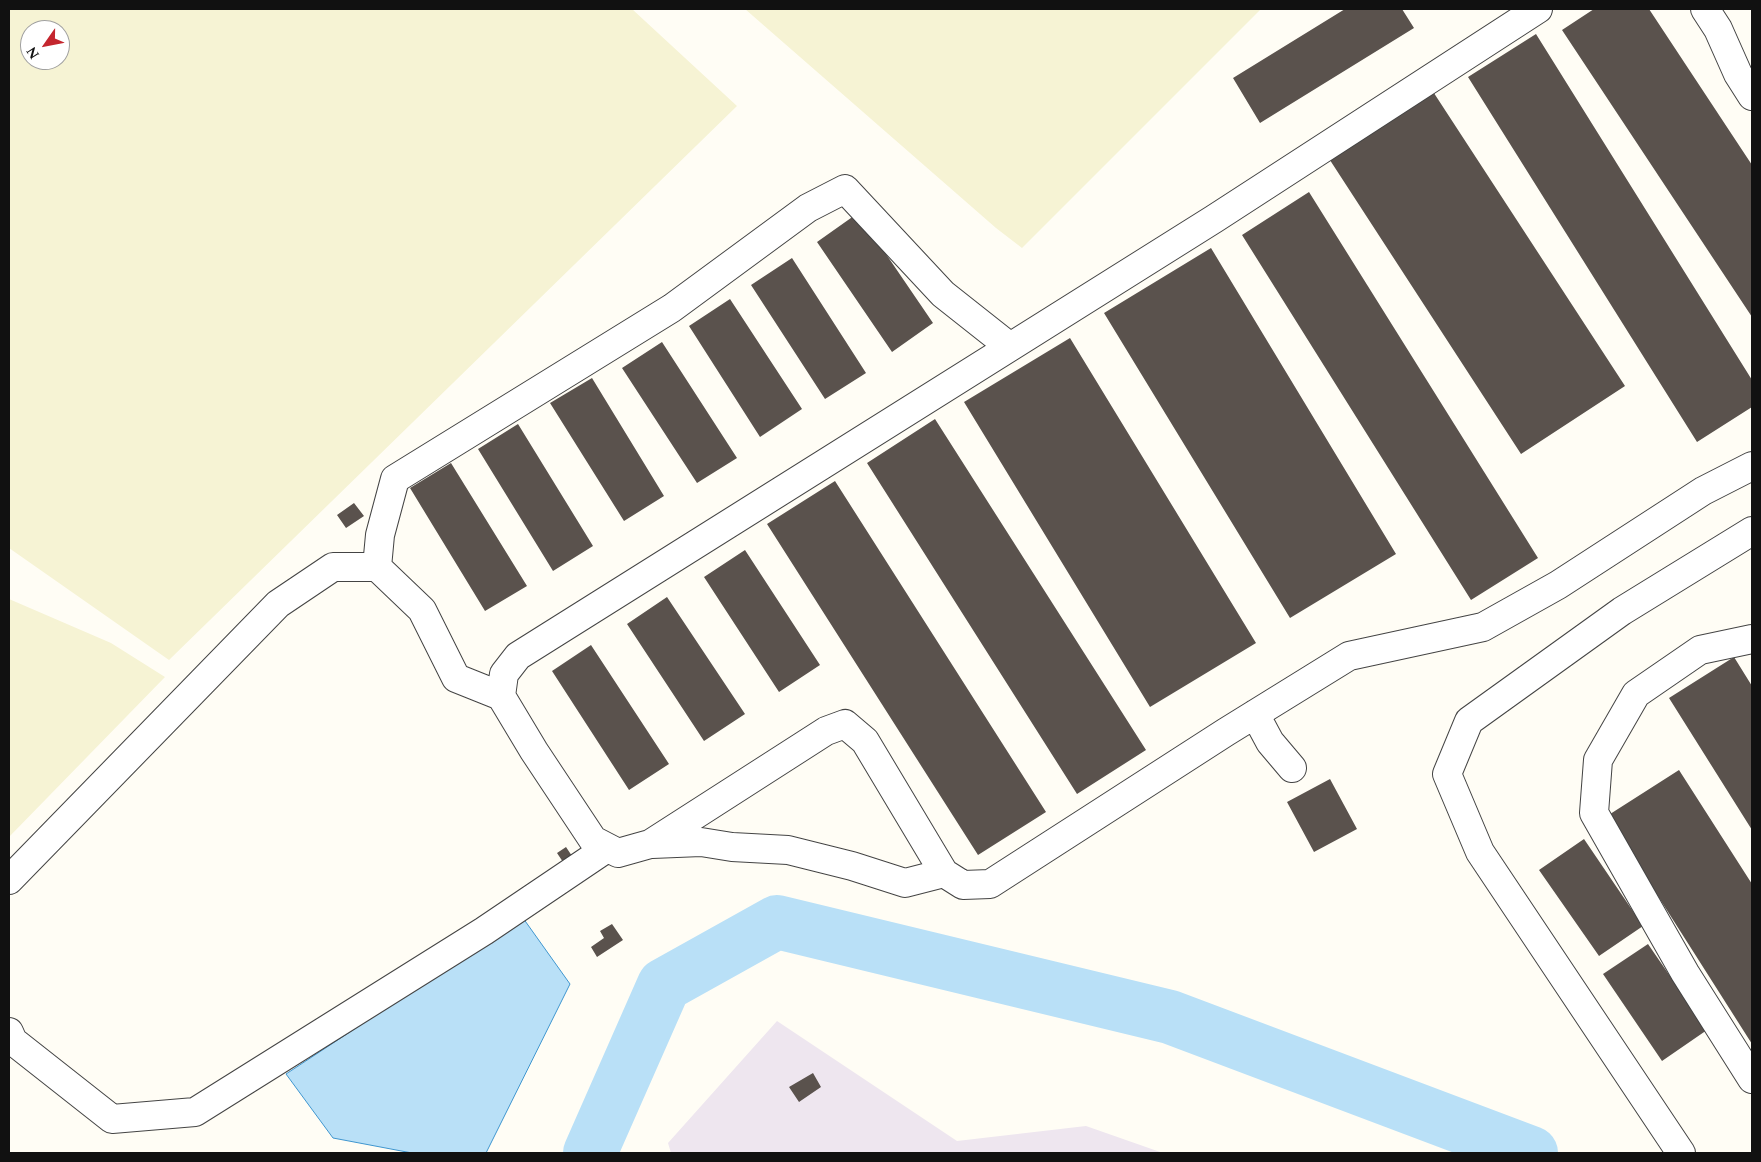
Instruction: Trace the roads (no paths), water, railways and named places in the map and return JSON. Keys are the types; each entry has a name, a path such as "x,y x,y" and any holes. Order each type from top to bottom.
{"street":[{"path":"501,696 504,674 518,656 1214,219 1538,9"},
{"path":"1705,9 1718,29 1738,74 1752,96"},
{"path":"377,567 380,535 395,478 672,308 808,208 845,189 943,294 1010,347"},
{"path":"650,844 826,731 845,724 864,741 944,873 963,885 990,884 1349,656 1483,628 1558,585 1703,491 1752,466"},
{"path":"1681,1153 1480,852 1447,774 1469,721 1622,611 1752,531"},
{"path":"9,880 278,604 333,567 377,567 422,610 456,678 501,696 534,751 593,840 608,848 618,853 650,844 701,842 732,847 788,850 852,866 905,883 944,873"},
{"path":"1752,639 1700,650 1636,694 1598,760 1594,813 1685,973 1752,1079"},
{"path":"1255,714 1270,742 1292,768"},
{"path":"9,1032 13,1041 112,1119 195,1112 484,931 608,848"}],"water":[{"path":"523,918 570,984 486,1153 412,1153 333,1138 286,1074"}],"waterway":[{"path":"590,1153 664,985 777,922 1170,1017 1531,1153"}]}
